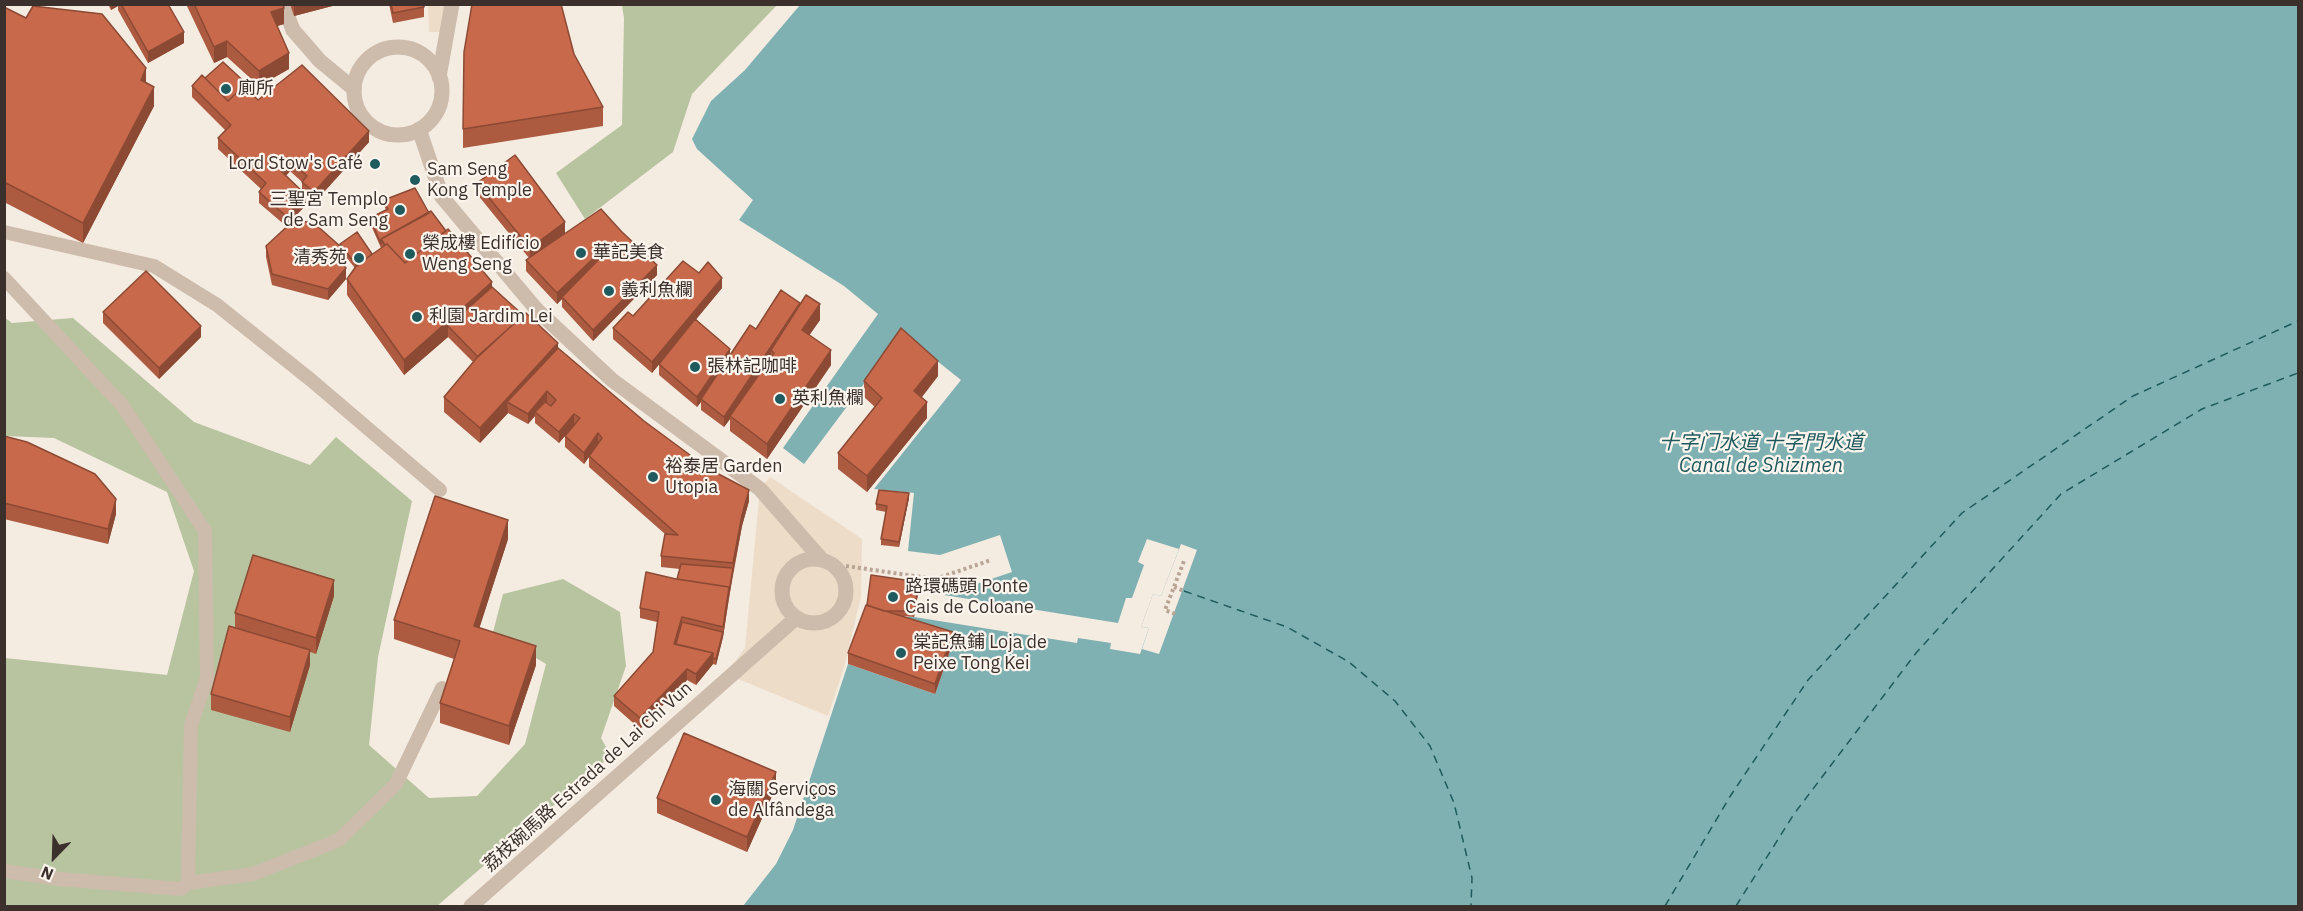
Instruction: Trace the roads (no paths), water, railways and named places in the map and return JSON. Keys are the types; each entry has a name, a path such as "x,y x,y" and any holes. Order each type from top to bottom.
{"street":[{"path":"283,4 293,30 320,61 354,89"},
{"path":"440,77 433,65 411,49 397,47 384,50 371,56 362,66 354,89 356,105 363,118 373,128 386,134 400,135 419,129 434,116 440,104 442,90 440,77 452,4"},
{"path":"419,129 442,197 537,310 612,380 760,489 827,562 839,570 847,590 842,609 825,622 805,622 796,618 789,611 782,593 787,574 793,566 802,561 827,562"},
{"name":"荔枝碗馬路 Estrada de Lai Chi Vun","path":"471,906 796,618"}],"lane":[{"path":"4,232 154,266 217,305 311,380 440,490"},
{"path":"4,278 122,405 206,531 207,678 191,724 188,883"},
{"path":"4,871 58,879 181,889 188,883 253,874 339,840 396,784 442,688"}],"water":[{"name":"十字门水道 十字門水道 Canal de Shizimen","path":"800,5 2298,5 2298,906 743,906 776,864 793,830 848,664 935,694 953,642 866,616 914,617 1077,643 1078,638 1111,643 1110,649 1140,654 1149,628 1141,627 1153,594 1161,596 1179,549 1147,539 1138,562 1144,565 1132,598 1126,598 1118,623 944,595 1012,572 1000,535 940,555 908,551 914,493 874,489 961,380 902,333 804,464 783,448 878,314 844,286 739,220 753,200 697,149 692,139 711,101 745,70"}],"place":[{"name":"廁所","path":"226,89"},
{"name":"Lord Stow's Café","path":"375,164"},
{"name":"Sam Seng Kong Temple","path":"415,180"},
{"name":"三聖宮 Templo de Sam Seng","path":"400,210"},
{"name":"華記美食","path":"581,253"},
{"name":"榮成樓 Edifício Weng Seng","path":"410,254"},
{"name":"清秀苑","path":"359,258"},
{"name":"義利魚欄","path":"609,291"},
{"name":"利園 Jardim Lei","path":"417,317"},
{"name":"張林記咖啡","path":"695,367"},
{"name":"英利魚欄","path":"780,399"},
{"name":"裕泰居 Garden Utopia","path":"653,477"},
{"name":"路環碼頭 Ponte Cais de Coloane","path":"893,597"},
{"name":"棠記魚鋪 Loja de Peixe Tong Kei","path":"901,653"},
{"name":"海關 Serviços de Alfândega","path":"716,800"}]}
